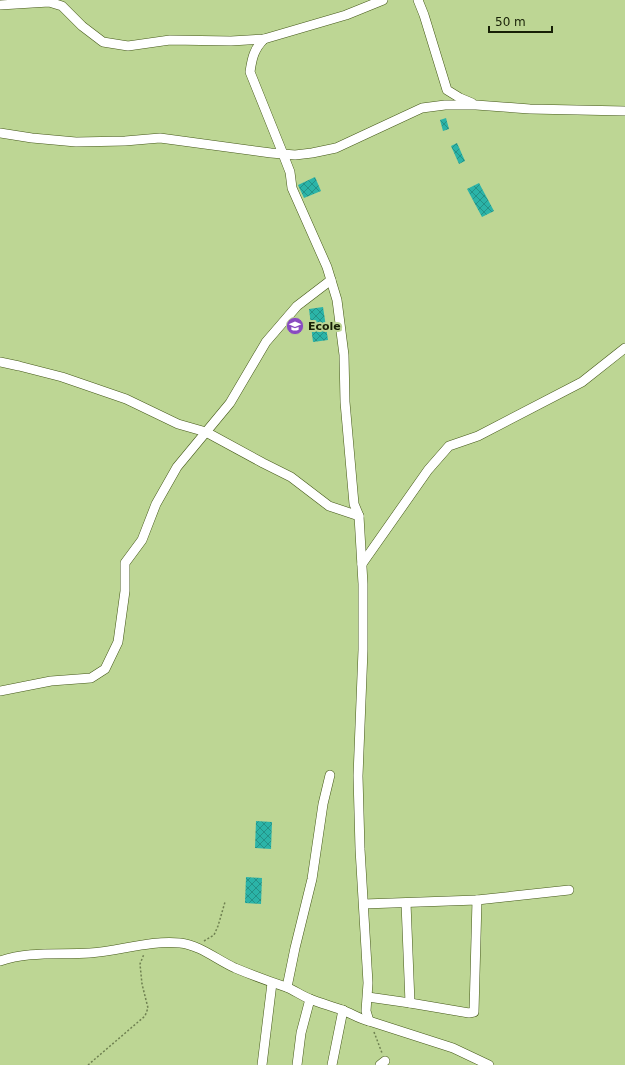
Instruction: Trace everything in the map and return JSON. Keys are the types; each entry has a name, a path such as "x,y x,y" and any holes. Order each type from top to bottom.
{"street":[{"path":"0,5 49,2 56,4 62,6 82,26 103,42 128,46 170,40 230,41 264,39 346,15 383,0"},
{"path":"418,0 447,90 444,97 436,106"},
{"path":"264,39 256,47 252,58 250,72 290,172 292,188 327,267 337,300 344,355 345,402 354,504 359,516 363,584 364,650 358,776 360,850 368,983 366,1011 369,1021"},
{"path":"447,90 476,105"},
{"path":"0,133 32,138 76,142 125,141 160,138 295,155 336,148 422,108 436,106 476,105 530,109 625,111"},
{"path":"0,691 51,681 91,678 105,669 118,642 125,590 126,563 142,540 156,504 177,467 230,403 266,342 297,306 331,280"},
{"path":"362,564 428,470 449,446 478,436 582,382 625,348"},
{"path":"0,362 62,377 126,399 178,424 206,432 291,477 329,506 359,516"},
{"path":"287,987 312,879 330,775"},
{"path":"364,904 476,900 569,890"},
{"path":"368,997 410,1002 469,1013 474,1012 476,900"},
{"path":"406,903 410,1002"},
{"path":"0,961 29,956 106,952 147,945 180,943 193,946 234,967 272,983 287,987 310,999 343,1010 361,1020 369,1021 453,1048 489,1065"},
{"path":"262,1065 272,983"},
{"path":"297,1065 301,1033 310,999"},
{"path":"332,1065 343,1010"}],"path":[{"path":"198,941 204,941 214,935 225,902"},
{"path":"88,1065 145,1016 148,1008 142,984 140,964 147,945"},
{"path":"369,1021 382,1063"}],"building":[{"path":"446,118 449,129 443,131 440,120"},
{"path":"457,143 465,161 459,164 451,146"},
{"path":"315,177 321,191 304,198 298,185"},
{"path":"479,183 494,211 482,217 467,189"},
{"path":"323,307 328,340 313,342 309,309"},
{"path":"256,821 272,822 271,849 255,848"},
{"path":"246,877 262,878 261,904 245,903"}],"place":[{"name":"Ecole","path":"295,326"}]}
